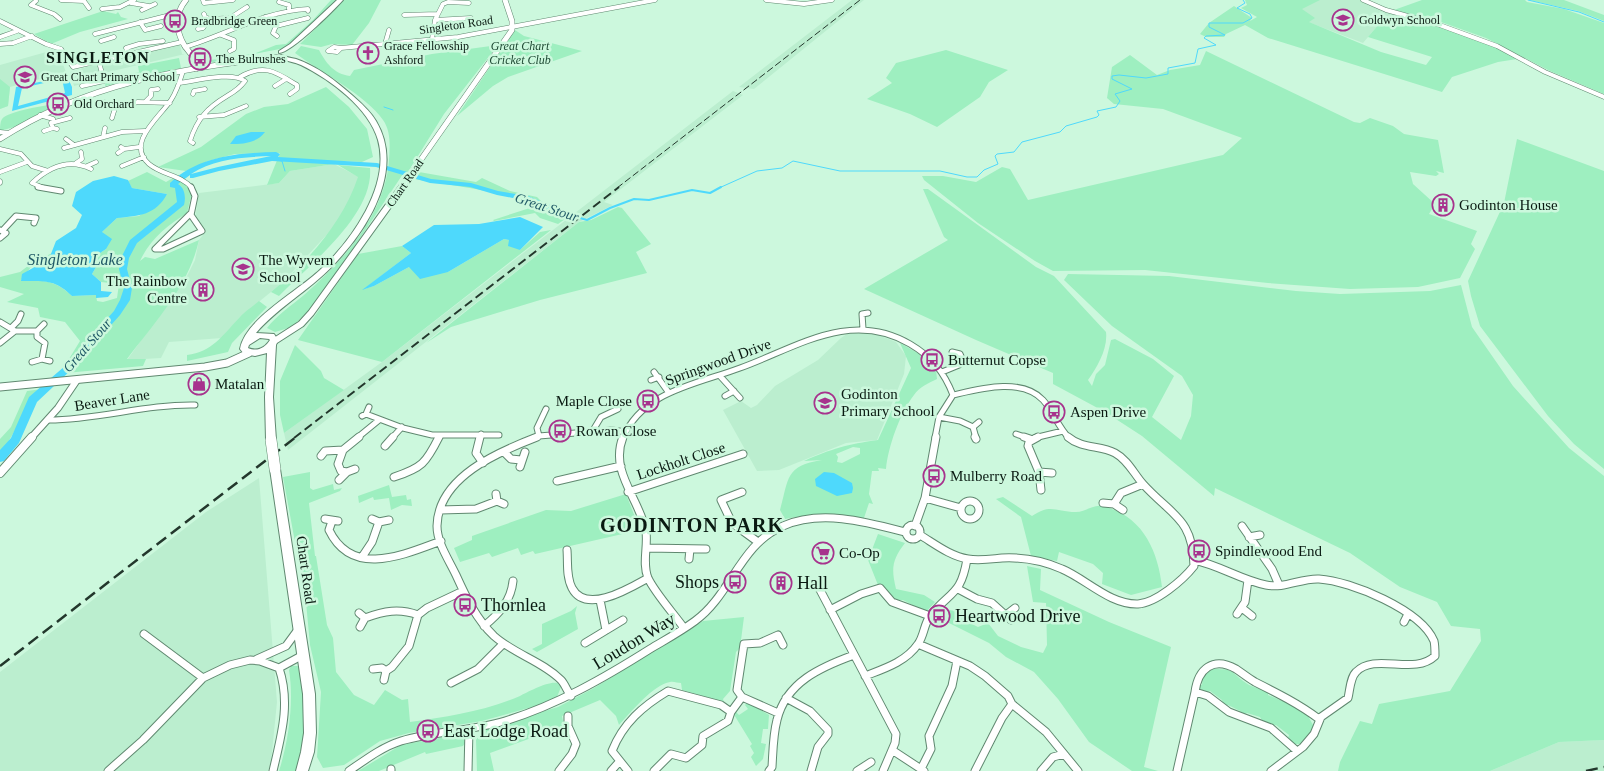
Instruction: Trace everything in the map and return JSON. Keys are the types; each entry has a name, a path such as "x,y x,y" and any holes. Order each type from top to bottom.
{"main road":[{"path":"280,55 340,0"},
{"path":"289,54 292,45"},
{"path":"280,55 289,54"},
{"path":"289,54 296,61"},
{"path":"248,349 254,330 267,317 313,282 346,247 368,213 375,198 382,167 382,144 374,122 366,112 337,86 296,61 280,55"},
{"path":"267,317 262,329 270,339"},
{"path":"0,387 205,368 227,363 248,349 256,336 270,339"},
{"path":"248,349 264,351 270,339"},
{"name":"Chart Road","path":"270,339 271,440 303,655 311,726 309,748 302,771"},
{"path":"248,349 264,359 270,373"}],"street":[{"path":"30,2 41,0"},
{"path":"61,0 82,2 89,8"},
{"path":"186,0 178,13 184,45 195,57 196,69"},
{"path":"204,0 204,3 231,0"},
{"path":"505,0 513,27"},
{"name":"Singleton Road","path":"341,48 458,37 654,0"},
{"path":"766,0 804,4 832,0"},
{"path":"1363,0 1386,10 1437,24 1489,43 1545,72 1604,97"},
{"path":"102,10 132,1 149,6"},
{"path":"30,2 36,9 54,14 60,19"},
{"path":"279,2 289,5 289,9"},
{"path":"432,39 437,14 445,3 466,2"},
{"path":"142,10 155,4"},
{"path":"230,18 241,9 247,7"},
{"path":"0,36 23,30 63,50 73,66 99,62 128,54 193,45 221,35 241,25 289,9 309,9"},
{"path":"95,34 178,13"},
{"path":"204,14 205,17 210,19 230,18 241,25"},
{"path":"407,15 437,14"},
{"path":"265,17 276,26"},
{"path":"276,26 308,18"},
{"path":"198,29 203,28 210,19"},
{"path":"435,20 471,19"},
{"path":"0,21 17,31"},
{"path":"140,22 145,30 161,26"},
{"path":"276,26 273,33 277,36"},
{"name":"Chart Road","path":"270,339 289,332 311,314 472,90 513,27"},
{"path":"385,44 389,30"},
{"path":"107,31 108,38"},
{"path":"221,35 233,39 232,50 240,48"},
{"path":"0,44 13,43 32,36"},
{"path":"101,41 114,37"},
{"path":"128,54 126,48 163,40"},
{"path":"0,139 40,115 104,89 183,71 280,55"},
{"path":"82,86 104,81 99,62"},
{"path":"179,83 240,76 252,70 264,69 271,70 297,85 300,89 290,94"},
{"path":"183,71 170,102 145,131 139,147 140,152 154,169 182,179 193,189 195,196 190,214 154,249 163,250 200,233 200,229 190,214"},
{"path":"193,143 190,141 193,127 199,117 206,108 243,85 244,79 240,76"},
{"path":"192,94 194,91 206,90 210,79"},
{"path":"276,86 274,85 286,79"},
{"path":"146,102 151,96 151,90 158,89"},
{"path":"113,101 106,103 116,108 146,102 170,102"},
{"path":"199,117 224,115 247,106"},
{"path":"116,108 112,116 119,113"},
{"path":"40,115 53,119 54,127"},
{"path":"44,131 71,117"},
{"path":"103,137 105,128"},
{"path":"64,148 122,132 145,131"},
{"path":"0,132 8,133"},
{"path":"66,139 74,145"},
{"path":"118,153 122,148 139,147"},
{"path":"0,149 21,154 26,157 27,162 32,166 48,171"},
{"path":"81,152 82,159"},
{"path":"61,191 29,184 58,166 76,163 89,157"},
{"path":"122,166 144,157"},
{"path":"0,172 27,162"},
{"path":"76,163 89,168 96,162"},
{"path":"48,195 54,191"},
{"path":"8,216 26,216 35,221 43,216"},
{"path":"0,238 6,233 1,230 16,216"},
{"path":"862,313 863,329"},
{"path":"0,343 13,330 21,314"},
{"path":"0,322 13,330 37,331"},
{"path":"42,359 45,343 37,337 37,331 44,324"},
{"name":"Springwood Drive","path":"648,578 645,568 646,532 640,513 628,492 621,466 620,447 626,432 639,412 669,393 720,376 834,332 863,329 888,334 923,352 942,372 953,396"},
{"path":"942,372 961,364 962,353 952,352"},
{"path":"32,362 42,359 50,361"},
{"path":"651,380 657,375 669,393"},
{"path":"720,376 740,398"},
{"path":"0,473 49,420 76,380"},
{"path":"905,532 908,526 915,526 919,528 920,535 948,552 967,558 987,560 1015,558 1038,562 1070,573 1119,600 1138,604 1146,602 1182,579 1194,566 1192,538 1184,521 1143,484 1123,459 1116,454 1078,443 1069,438 1041,398 1023,387 967,392 953,396 939,417 925,498 915,526"},
{"path":"725,396 734,391"},
{"name":"Beaver Lane","path":"49,420 153,406 178,404 194,406"},
{"path":"369,406 364,415 439,436 499,435"},
{"path":"539,436 537,428 546,409"},
{"path":"592,432 600,417 610,410 618,409"},
{"path":"939,417 960,421 973,427"},
{"path":"347,472 342,471 338,464 343,450 380,420"},
{"path":"973,427 979,422"},
{"path":"385,446 402,427"},
{"path":"973,427 976,439"},
{"path":"571,696 561,680 503,644 484,626 472,610 441,541 438,526 440,510 456,484 483,463 539,436 612,430 626,432"},
{"path":"1016,434 1030,439 1063,431"},
{"path":"481,434 476,453 483,463"},
{"path":"394,477 424,466 430,458 439,436"},
{"path":"1030,439 1028,454 1039,472 1038,481 1041,490"},
{"path":"323,451 343,450"},
{"path":"504,452 520,464 525,452"},
{"name":"Lockholt Close","path":"628,492 743,454"},
{"path":"557,481 621,466"},
{"path":"339,480 347,472 355,469"},
{"path":"1039,472 1052,472"},
{"path":"1114,504 1121,493 1143,484"},
{"path":"742,492 721,500 732,523 758,542"},
{"path":"440,510 478,510 489,506 496,497 504,504"},
{"path":"925,498 961,508"},
{"path":"1103,502 1114,504 1124,510"},
{"name":"Loudon Way","path":"349,771 402,741 504,721 571,696 617,670 695,621 711,607 725,589 747,553 758,542 782,526 814,518 838,519 863,522 905,532 912,538 920,535"},
{"path":"332,520 329,530 335,541 349,555 380,560 441,541"},
{"path":"362,557 372,542 375,521 388,520"},
{"path":"1242,526 1272,569 1279,585"},
{"path":"1249,537 1260,536"},
{"path":"646,548 706,549"},
{"path":"689,559 690,548"},
{"path":"567,550 571,587 574,593 587,600 600,600 624,591 648,578 684,628"},
{"path":"865,676 900,660 918,644 930,616 958,590 963,582 967,558"},
{"path":"1194,560 1267,586 1307,580 1334,581 1379,596 1411,616 1426,629 1434,643 1437,652 1433,660 1398,665 1369,664 1360,667 1352,678 1348,698 1319,719 1314,734 1298,751 1271,771"},
{"path":"1248,580 1245,602 1240,611 1252,616"},
{"path":"484,626 504,608 511,596 513,581"},
{"path":"819,588 896,734 892,750 883,771"},
{"path":"830,610 860,595 880,588 892,602 930,616"},
{"path":"958,590 977,599 992,603 1009,617 1015,608"},
{"path":"384,680 386,671 392,667 409,646 418,615 427,608 463,591"},
{"path":"600,600 606,630"},
{"path":"360,627 362,616 392,609 401,609 418,615"},
{"path":"1404,622 1411,616"},
{"path":"585,643 622,620"},
{"path":"108,771 143,740 203,678 230,665 253,660 278,651 296,634 298,628"},
{"path":"144,634 203,678"},
{"path":"778,713 742,698 737,690 744,644 760,642 778,635 784,645"},
{"path":"451,683 478,668 503,644"},
{"path":"918,644 985,676 1008,696 1012,704 1039,726 1078,771"},
{"path":"771,771 778,713 794,686 805,678 854,654"},
{"path":"278,668 303,655"},
{"path":"253,660 278,668 285,683 287,707 273,771"},
{"path":"892,750 923,770 931,749 929,736 952,686 957,661"},
{"path":"1177,771 1199,676 1205,667 1217,665 1232,667 1246,678 1305,707 1319,719"},
{"path":"372,669 382,668 386,671"},
{"path":"628,771 612,751 622,727 649,702 668,691 720,705 731,712"},
{"path":"1195,692 1208,696 1229,712 1272,728 1298,751"},
{"path":"654,771 671,754 686,758 702,745 703,736 728,721 731,712 742,698"},
{"path":"786,698 810,711 828,730 828,734 815,752 810,771"},
{"path":"975,771 1002,718 1012,704"},
{"path":"559,771 572,754 576,744 568,726 568,716"},
{"path":"468,771 469,729"},
{"path":"1041,771 1053,757 1064,754"},
{"path":"611,771 619,762"},
{"path":"857,771 871,762"}],"shaded area":[{"path":"852,0 864,0 754,89 739,87"},
{"name":"Goldwyn School","path":"1262,0 1360,0 1410,18 1384,18 1363,43 1308,22"},
{"path":"180,44 182,54 185,54 104,73 97,80 74,86 70,72 134,53"},
{"name":"Great Chart Primary School","path":"57,49 66,72 10,87 8,106 0,109 0,65"},
{"path":"733,91 743,95 604,202 613,205 579,222 288,450 284,433 382,362"},
{"name":"The Wyvern School","path":"334,164 359,177 350,201 333,228 282,283 239,318 222,338 169,342 161,358 127,360 186,278 195,260 199,240 206,231 195,219 199,193 279,183 290,171"},
{"name":"Godinton Primary School","path":"847,334 876,334 896,342 906,356 904,374 877,440 846,443 779,470 757,471 723,410 741,401 751,408 757,405 775,386 818,360 841,338"},
{"path":"259,478 277,702 271,762 268,771 0,771 0,672 206,512"},
{"path":"1604,740 1604,771 1490,771 1559,742"}],"green space":[{"path":"331,0 337,0 285,48 203,64 203,67 200,66 204,61 256,53 276,45 286,44 313,20"},
{"path":"344,0 381,0 369,23 352,45 332,44 321,47 300,44"},
{"path":"1245,0 1320,0 1302,9 1315,18 1309,22 1381,52 1426,65 1432,57 1368,37 1384,18 1408,18 1438,25 1466,35 1493,46 1517,59 1498,62 1452,77 1442,92 1268,38 1245,25 1226,34 1224,37 1206,37 1200,34 1209,23 1234,6 1252,18 1250,21 1257,17 1241,8 1247,5"},
{"path":"1422,0 1525,0 1564,9 1604,23 1604,94 1550,71 1486,38 1441,22 1394,10"},
{"path":"1529,0 1564,0 1604,15 1604,21 1578,11"},
{"path":"103,11 116,14 118,12 121,17 128,19 80,32 51,44 34,34"},
{"name":"Great Chart Cricket Club","path":"515,30 524,36 582,51 508,77 493,86 457,116"},
{"path":"498,45 444,114 408,172 403,174 311,308 292,327 275,332 267,328 319,282 360,235 380,200 389,160 389,134 383,120 366,102 295,53 301,46 319,50 331,67 339,73 350,76 354,70 432,54"},
{"path":"946,50 1008,70 989,82 980,97 937,127 910,114 867,99 892,83 886,78 896,63"},
{"path":"1206,51 1354,122 1360,123 1370,118 1393,126 1404,134 1438,140 1444,173 1436,171 1439,174 1436,176 1410,172 1413,184 1435,204 1429,214 1477,231 1471,244 1475,249 1460,278 1418,287 1350,289 1268,283 1145,270 1053,271 978,223 924,180 922,176 943,176 976,182 1002,167 1010,169 1028,200 1223,155 1242,138 1163,109 1114,104 1107,98 1112,67 1130,55 1157,75 1170,70 1200,65"},
{"path":"179,58 181,68 105,86 106,80 139,72 138,66"},
{"path":"0,79 10,87 8,106 0,109"},
{"path":"326,87 349,107 367,129 373,157 362,162 337,161 334,164 290,171 279,183 267,185 280,153 235,154 208,161 186,171 158,167 201,147 246,114 264,107 288,104"},
{"path":"59,103 14,127 0,131 1,120 12,113"},
{"path":"1517,139 1604,171 1604,469 1574,444 1548,416 1480,326 1471,296 1468,281 1504,203"},
{"path":"338,165 370,168 368,186 362,203 351,221 337,238 279,296 271,292 298,268 323,240 334,225 351,194 358,177"},
{"path":"147,172 166,182 173,178 188,183 192,193 187,213 160,234 149,246 140,261 145,257 155,259 199,240 194,257 170,303 127,359 146,359 143,366 65,373 69,359 80,341 65,322 40,317 38,308 7,302 24,294 0,287 0,277 20,272 32,263 52,253 49,259 31,267 21,280 48,282 60,286 72,296 96,295 97,301 103,302 117,298 119,284 101,282 92,274 99,262 97,255 106,249 102,232 117,218 139,216 167,194 132,188 128,181"},
{"path":"419,172 476,182 482,178 510,191 537,197 544,204 572,214 558,224 540,218 535,213 494,221 536,206 492,192 414,179"},
{"path":"923,189 928,189 1036,267 1054,276 1106,332 1104,351 1088,380 1092,386 1096,374 1105,365 1111,340 1115,339 1153,359 1174,376 1152,417 1181,440 1191,416 1193,395 1182,376 1112,326 1064,280 1068,274 1169,276 1296,291 1340,294 1430,291 1461,285 1472,327 1513,386 1569,448 1604,476 1604,740 1559,742 1490,771 1338,771 1340,762 1360,721 1372,724 1379,704 1450,691 1481,641 1480,629 1451,626 1437,602 1400,587 1350,553 1215,488 1214,496 1142,436 1105,412 1053,384 1053,373 864,289 948,240 944,237"},
{"path":"618,207 622,208 651,244 636,252 647,273 540,300 451,327 426,343 579,222 591,220"},
{"path":"551,230 382,362 298,340 358,254 402,246 411,253 364,289 374,286 409,267 448,272 504,239 509,240 520,250 540,232"},
{"path":"259,301 267,307 232,343 228,352 187,361 187,355 210,347"},
{"path":"900,343 923,356 936,370 937,379 916,392 909,402 896,430 889,451 886,469 878,468 879,471 872,471 869,494 873,504 869,503 864,518 815,516 785,519 780,510 787,482 791,475 801,466 822,460 804,461 849,445 878,440 911,368","holes":["853,447 860,448 860,454 842,463 837,462 838,457 836,454"]},
{"path":"295,345 321,371 324,378 344,390 284,433 280,415 280,381"},
{"path":"42,389 28,403 0,456 0,439 11,427 27,391"},
{"path":"310,472 310,488 313,490 333,484 334,490 342,488 340,491 309,503 315,556 327,625 333,638 336,672 354,695 374,705 385,690 402,700 408,699 410,722 452,716 480,709 507,701 551,683 559,684 561,687 557,697 550,702 482,721 409,733 380,741 344,765 323,768 317,757 321,692 310,645 306,602 283,477"},
{"path":"389,485 392,497 406,495 407,500 411,499 412,506 402,505 391,510 389,498 374,500 373,497 359,503 358,496"},
{"path":"626,494 640,530 535,554 533,551 521,555 518,548 492,557 489,553 460,562 454,548 472,540 472,536 546,510 571,511"},
{"path":"1003,497 1032,516 1049,509 1076,512 1102,506 1128,517 1146,536 1152,547 1157,560 1162,587 1131,595 1102,584 1103,573 1093,564 1059,552 1057,561 1031,556 1021,517 996,499"},
{"path":"878,534 905,543 897,554 894,564 893,575 896,589 924,595 935,602 926,612 903,600 894,600 884,587 878,585 868,560"},
{"path":"1027,566 1041,569 1040,590 1109,622 1171,647 1144,767 1158,771 1132,771 1089,742 1058,699 1034,672 1006,657 989,643 939,618 949,610 962,612 966,621 978,627 988,623 998,636 1021,647 1043,653 1047,645 1046,603 1033,602"},
{"path":"577,606 575,613 578,629 537,652 532,649 542,644 542,624 571,611"},
{"path":"744,617 740,648 736,652 730,691 723,699 724,702 682,690 681,683 670,682 650,693 619,725 616,716 600,700 562,716 564,726 490,753 494,771 477,771 476,740 484,729 558,707 594,688 703,621"},
{"path":"291,666 300,666 306,718 303,749 297,771 279,771 290,720 291,694 289,670"},
{"path":"1210,669 1231,671 1249,685 1268,692 1268,695 1282,701 1284,700 1307,714 1314,727 1313,732 1302,744 1295,744 1288,738 1289,735 1276,725 1269,725 1260,717 1247,713 1242,715 1240,711 1228,705 1224,706 1222,700 1210,691 1206,693 1200,690 1198,685 1202,685 1203,674"},
{"path":"748,702 769,715 768,729 763,729 761,743 766,744 763,759 756,766 751,757 754,753 750,746 752,744 733,713 735,711 739,715 748,709 745,705"},
{"path":"456,735 464,738 465,743 463,746 426,754 425,752 379,771 358,771 401,745"}],"water":[{"path":"67,76 72,87 72,95 12,111 16,87","holes":["62,79 65,93 18,106 22,88"]},
{"path":"251,132 265,132 254,141 230,144 236,136"},
{"name":"Singleton Lake","path":"114,176 128,180 132,188 167,194 163,201 152,210 140,215 117,218 102,232 112,239 106,249 97,255 99,262 92,274 101,282 101,291 112,292 108,297 96,298 96,295 72,296 60,286 49,282 21,281 22,274 49,259 56,241 76,228 82,215 72,206 76,192 93,181"},
{"path":"520,217 543,227 520,250 508,246 509,240 504,239 448,272 420,279 409,267 374,286 362,290 411,253 402,246 434,225 479,224"},
{"path":"824,472 834,473 852,483 852,493 837,496 816,486 815,479"}],"waterway":[{"name":"Great Stour","path":"720,188 757,171 782,168 793,161 840,171 940,171 967,177 977,177 984,170 998,164 995,156 997,154 1014,152 1022,142 1060,132 1066,126 1097,117 1099,115 1097,111 1116,107 1120,101 1115,94 1132,89 1112,79 1112,76 1146,78 1168,74 1168,68 1195,63 1198,49 1216,45 1204,38 1206,36 1225,35 1209,27 1209,23 1243,23 1252,18 1250,14 1237,8 1245,3 1243,0"},
{"path":"1528,0 1579,12 1604,22"},
{"path":"384,107 393,110"},
{"name":"Great Stour","path":"0,458 15,440 33,400 68,368 117,313 125,300 128,288 123,269 125,258 133,242 181,203 178,187 173,185 194,168 221,159 276,154 273,159 377,165 430,181 471,185 497,193 525,198 573,216"},
{"path":"193,176 218,169 272,159"},
{"name":"Great Stour","path":"276,160 282,161 285,171"},
{"name":"Great Stour","path":"573,216 587,220 610,208 634,199 649,200 692,190 710,193 720,188"}],"railway":[{"path":"617,188 860,0"},
{"path":"294,438 619,187"},
{"path":"0,666 296,437"},
{"path":"1586,771 1604,767"}],"place":[{"name":"Goldwyn School","path":"1343,20"},
{"name":"Bradbridge Green","path":"175,21"},
{"name":"Grace Fellowship Ashford","path":"368,53"},
{"name":"The Bulrushes","path":"200,59"},
{"name":"Great Chart Primary School","path":"25,77"},
{"name":"Old Orchard","path":"58,104"},
{"name":"Godinton House","path":"1443,205"},
{"name":"The Wyvern School","path":"243,269"},
{"name":"The Rainbow Centre","path":"203,290"},
{"name":"Butternut Copse","path":"932,360"},
{"name":"Matalan","path":"199,384"},
{"name":"Maple Close","path":"648,401"},
{"name":"Godinton Primary School","path":"825,403"},
{"name":"Aspen Drive","path":"1054,412"},
{"name":"Rowan Close","path":"560,431"},
{"name":"Mulberry Road","path":"934,476"},
{"name":"Spindlewood End","path":"1199,551"},
{"name":"Co-Op","path":"823,553"},
{"name":"Shops","path":"735,582"},
{"name":"Hall","path":"781,583"},
{"name":"Thornlea","path":"465,605"},
{"name":"Heartwood Drive","path":"939,616"},
{"name":"East Lodge Road","path":"428,731"}],"district":[{"name":"SINGLETON","path":"98,57"},
{"name":"GODINTON PARK","path":"692,525"}]}
